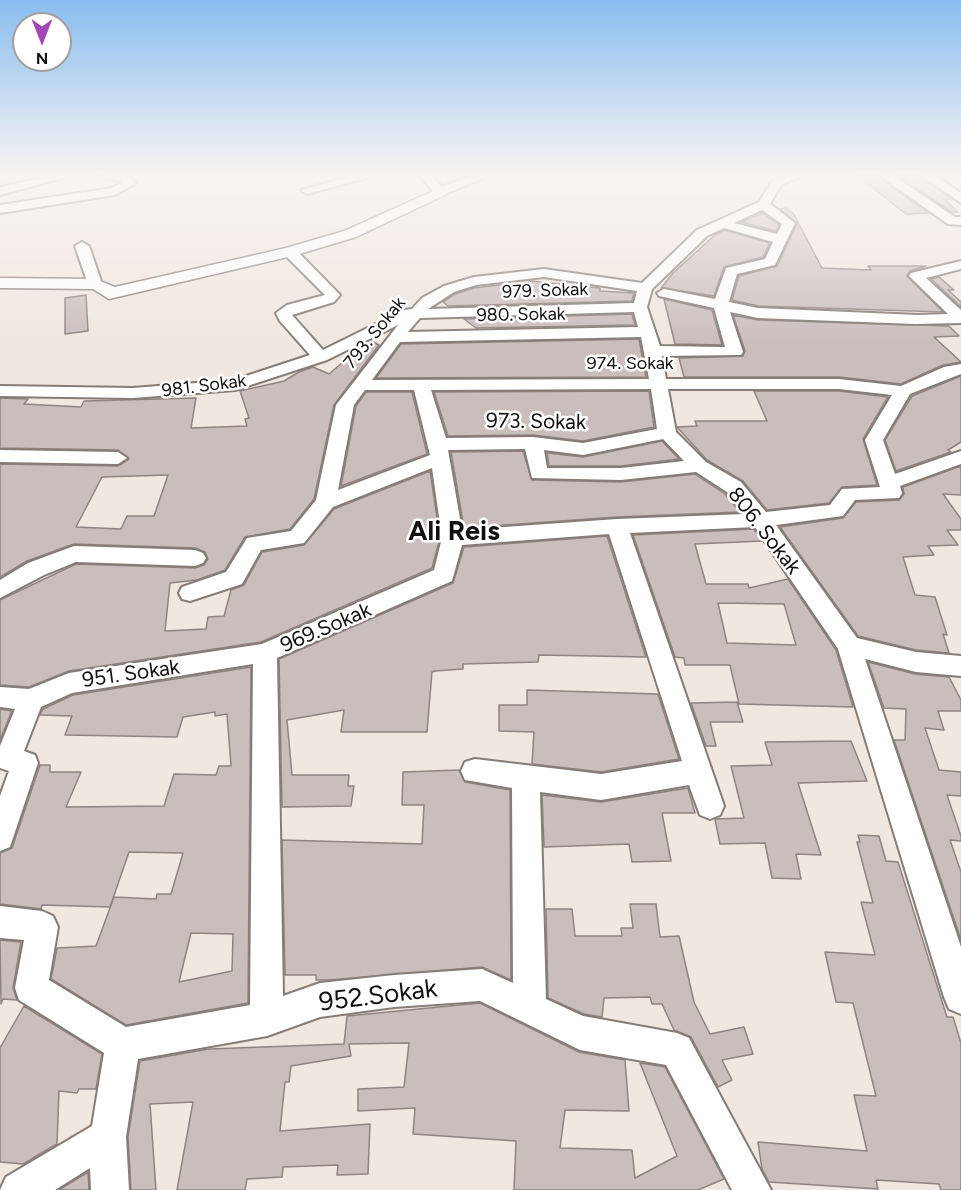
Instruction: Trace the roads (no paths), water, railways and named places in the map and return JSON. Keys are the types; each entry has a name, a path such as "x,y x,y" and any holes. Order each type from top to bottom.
{"street":[{"path":"0,283 95,284 107,288 110,294 291,252 355,232"},
{"path":"667,433 650,341 649,296 672,265 705,232"},
{"path":"751,232 779,239"},
{"path":"722,306 731,271 770,262 784,232"},
{"path":"82,246 95,284"},
{"path":"291,252 333,295 329,299 292,308 284,313 285,318 321,357"},
{"path":"961,266 916,276 961,318"},
{"name":"793. Sokak","path":"326,502 345,405 358,385 427,301 449,289 474,281 543,273 649,296"},
{"path":"649,296 758,313 918,319 961,318"},
{"name":"979. Sokak","path":"417,314 547,311 649,296"},
{"name":"981. Sokak","path":"0,391 139,393 236,385 321,357 359,340 427,301"},
{"name":"980. Sokak","path":"396,337 549,333 650,341 735,352 722,306"},
{"path":"547,311 549,333"},
{"path":"453,537 617,526 761,520 836,511 849,494 892,492 874,440 903,392 950,371 961,369"},
{"name":"974. Sokak","path":"358,385 839,384 903,392"},
{"name":"969.Sokak","path":"267,1019 265,653 444,575 453,537 439,451 421,385"},
{"name":"973. Sokak","path":"439,451 533,443 583,449 667,433"},
{"name":"806. Sokak","path":"667,433 699,466 734,487 761,520 849,646 961,997"},
{"path":"533,443 539,474 621,474 699,466"},
{"path":"190,593 234,578 254,543 297,537 326,502 439,451"},
{"path":"0,456 117,458"},
{"path":"889,483 961,457"},
{"path":"617,526 710,806"},
{"path":"0,591 36,568 74,554 195,558"},
{"path":"849,646 916,662 961,666"},
{"name":"951. Sokak","path":"0,697 31,700 69,683 265,653"},
{"path":"0,837 25,763 8,759 31,700"},
{"path":"475,771 601,787 698,771"},
{"path":"526,778 530,1007"},
{"path":"0,922 42,927 31,988 123,1045 108,1137 110,1190"},
{"name":"952.Sokak","path":"123,1045 267,1019 320,1000 394,991 482,985 580,1033 677,1050 752,1190"},
{"path":"20,1190 108,1137"}],"district":[{"name":"Ali Reis","path":"454,532"}]}
